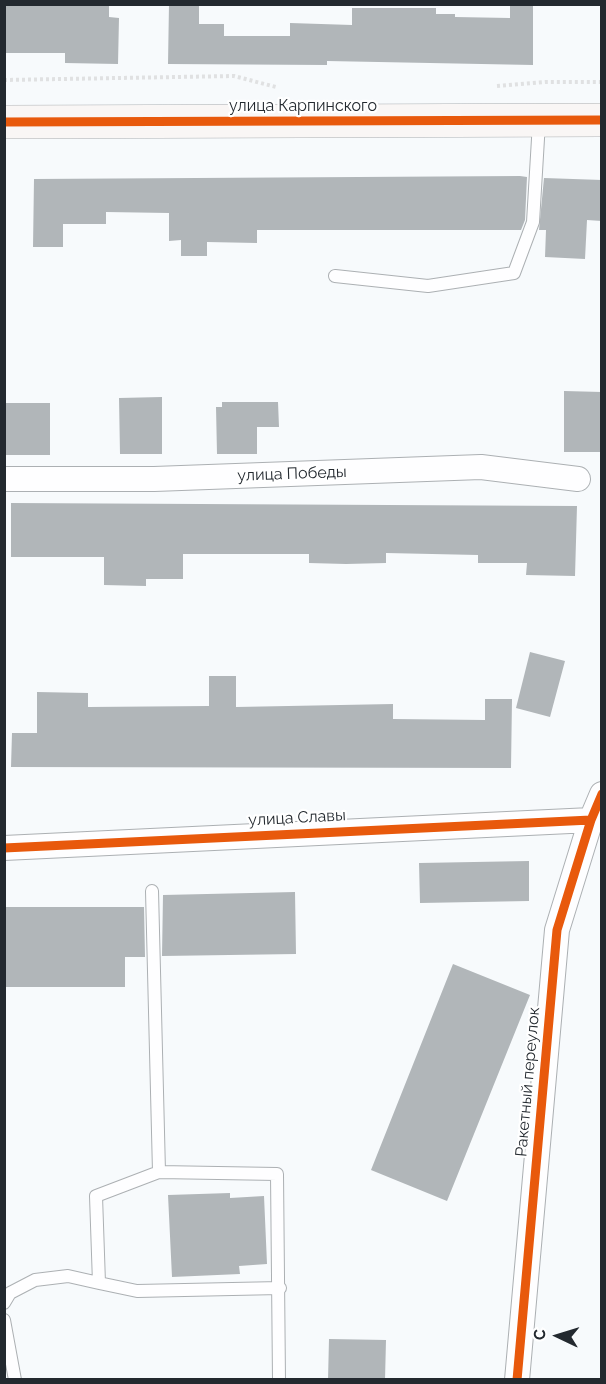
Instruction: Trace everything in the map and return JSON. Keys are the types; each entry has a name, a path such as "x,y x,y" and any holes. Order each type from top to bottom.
{"street":[{"name":"улица Карпинского","path":"4,122 602,120"},
{"name":"улица Победы","path":"4,479 154,479 481,467 578,479"},
{"name":"Ракетный переулок","path":"517,1380 557,930 591,820 602,794"},
{"name":"улица Славы","path":"4,848 591,820"}],"lane":[{"path":"335,276 428,286 514,273 532,222 539,120"},
{"path":"152,891 159,1172"},
{"path":"99,1283 96,1196 159,1172 277,1174 280,1288 279,1380"},
{"path":"4,1304 10,1293 35,1280 68,1276 137,1291 280,1288"},
{"path":"4,1320 15,1380"}],"path":[{"path":"4,80 234,76 286,90"},
{"path":"488,87 545,82 602,82"}],"building":[{"path":"4,4 109,4 109,17 119,18 118,64 65,63 65,53 4,53"},
{"path":"169,4 199,4 199,24 224,24 224,36 290,36 290,23 352,25 352,8 436,8 436,14 455,14 455,17 510,18 510,4 533,4 533,65 327,61 327,65 168,64"},
{"path":"527,177 525,220 521,230 257,230 257,243 207,242 207,256 181,256 181,240 169,241 169,213 106,212 106,224 63,224 63,247 33,247 34,179"},
{"path":"544,178 602,180 602,221 587,220 585,259 545,257 546,230 539,230"},
{"path":"564,391 602,392 602,452 564,452"},
{"path":"162,397 162,454 120,454 119,398"},
{"path":"222,402 278,402 279,427 257,427 257,454 217,454 216,407 222,407"},
{"path":"5,403 50,403 50,455 5,455"},
{"path":"11,503 577,506 575,576 526,575 527,563 478,563 478,555 386,553 386,563 346,564 309,563 309,554 183,554 183,579 146,579 146,586 104,585 104,557 11,557"},
{"path":"530,652 565,661 550,717 516,708"},
{"path":"209,676 236,676 236,707 393,704 393,719 485,720 485,699 512,699 511,768 11,767 12,733 37,733 37,692 88,693 88,707 209,706"},
{"path":"529,861 529,901 420,903 419,863"},
{"path":"295,892 296,954 162,956 163,895"},
{"path":"4,907 144,907 145,957 125,957 125,987 4,987"},
{"path":"453,964 530,995 447,1201 371,1170"},
{"path":"230,1193 230,1198 264,1196 267,1264 239,1266 240,1274 172,1277 168,1195"},
{"path":"329,1339 386,1340 385,1380 328,1380"}],"cycle path":[{"path":"4,122 602,120"},
{"path":"517,1380 557,930 591,820 602,794"},
{"path":"4,848 591,820"}]}
